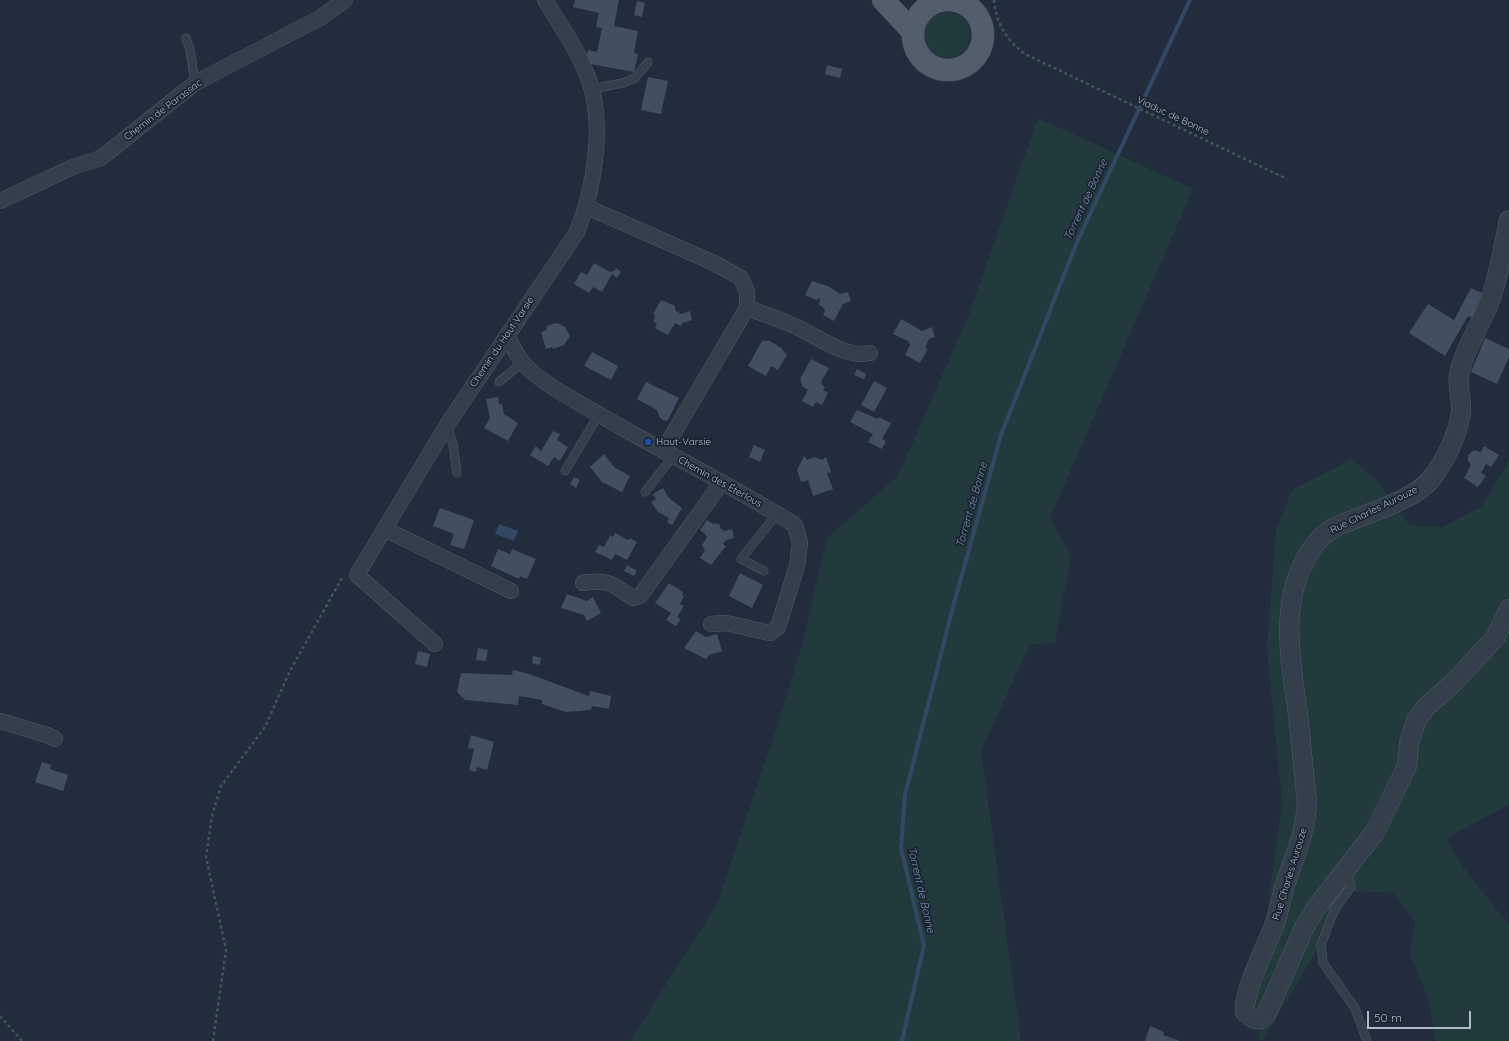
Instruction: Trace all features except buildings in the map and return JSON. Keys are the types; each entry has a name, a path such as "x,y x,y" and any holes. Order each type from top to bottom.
{"main road":[{"path":"883,0 913,32"},
{"path":"908,0 939,2 954,1 973,6 982,27 983,36 981,47 976,56 968,64 958,68 947,70 936,68 926,62 918,54 914,43 913,32 916,21 922,12 939,2"}],"street":[{"name":"Chemin de Parassac","path":"0,201 73,167 101,158 195,83 320,18 345,0"},
{"name":"Chemin du Haut Varsie","path":"357,576 447,425 577,232 587,207 595,152 596,121 591,89 589,80 575,52 545,0"},
{"path":"587,207 714,263 741,278 747,292 747,308 668,454"},
{"name":"Rue Charles Aurouze","path":"1509,220 1489,302 1460,370 1461,411 1451,444 1440,466 1430,481 1416,492 1376,512 1330,529 1315,544 1304,561 1296,581 1291,605 1289,656 1298,714 1307,803 1305,826 1297,856 1285,885 1275,924 1246,998 1245,1012 1250,1018 1262,1020 1266,1015 1304,928 1316,908 1375,832 1407,766 1409,743 1416,721 1426,707 1453,683 1494,638 1509,609"},
{"path":"747,308 791,324 846,351 861,355 870,353"},
{"name":"Chemin des Éterlous","path":"507,335 529,370 549,384 668,454 722,482 795,525 800,542 797,566 778,627 770,633 726,623 711,624"},
{"path":"583,583 597,581 609,582 633,598 640,596 722,482"},
{"path":"385,529 511,592"},
{"path":"357,576 435,644"},
{"path":"0,722 55,738"}],"lane":[{"path":"186,38 190,50 195,83"},
{"path":"591,89 623,83 635,78 648,62"},
{"path":"498,382 523,362"},
{"path":"565,471 599,414"},
{"path":"447,425 453,444 457,473"},
{"path":"644,492 653,479 664,469 668,454"},
{"path":"764,571 741,559 777,514"},
{"path":"1346,870 1351,887 1335,908 1322,945 1323,963 1355,1008 1367,1041"}],"path":[{"name":"Viaduc de Bonne","path":"994,0 999,22 1012,43 1027,55 1287,178"},
{"path":"213,1041 226,950 206,857 212,816 221,786 265,727 289,673 343,575 357,576"},
{"path":"0,1016 22,1041"}],"green space":[{"path":"952,12 956,13 966,22 969,26 969,44 960,54 952,58 942,58 934,54 925,44 924,30 928,22 938,13"},
{"path":"1038,118 1193,189 1050,518 1071,556 1055,643 1030,644 981,751 1021,1041 630,1041 717,904 777,727 802,645 827,538 898,476 968,317"},
{"path":"1352,459 1378,482 1410,526 1443,527 1482,506 1509,461 1509,804 1446,839 1463,867 1509,925 1509,1041 1436,1041 1428,998 1410,954 1415,922 1394,893 1353,891 1262,1041 1260,1041 1255,1002 1282,803 1267,647 1276,531 1292,490"}],"water":[{"path":"499,524 518,531 514,541 495,534"}],"waterway":[{"name":"Torrent de Bonne","path":"902,1041 924,945 901,848 905,795 953,607 1001,435 1077,242 1190,0"}],"place":[{"name":"Haut-Varsie","path":"648,442"}]}
